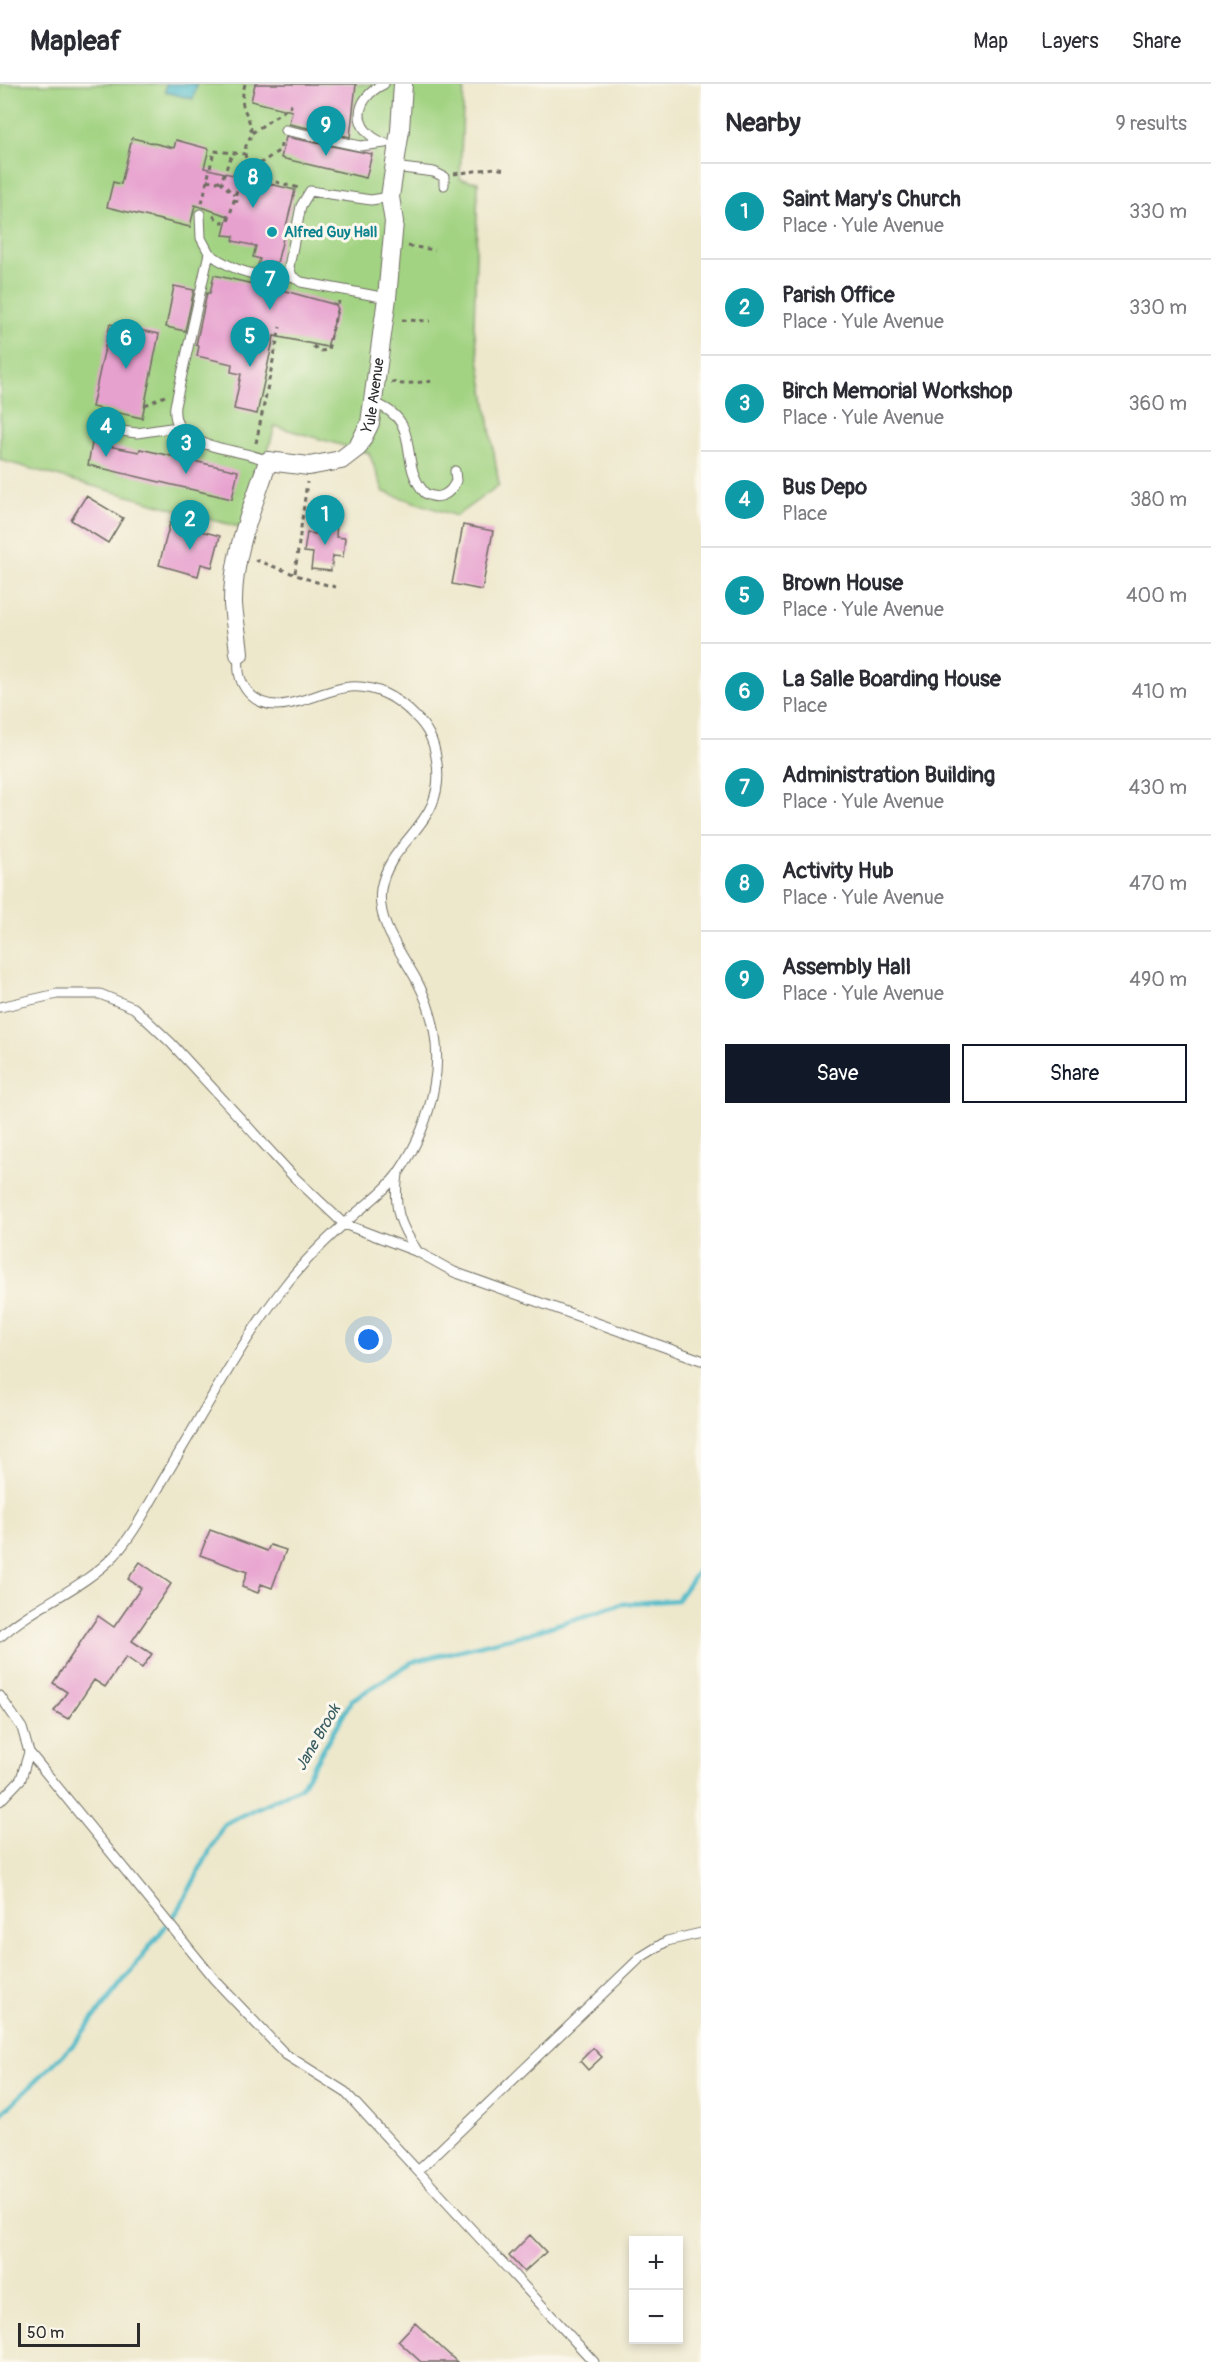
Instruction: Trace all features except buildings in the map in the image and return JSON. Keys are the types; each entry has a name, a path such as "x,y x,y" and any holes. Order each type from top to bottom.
{"street":[{"name":"Yule Avenue","path":"260,457 309,466 334,463 354,452 365,435 374,403 387,298 394,222 390,197 394,167 391,144 402,84"},
{"path":"239,654 233,604 239,555 260,457"}],"lane":[{"path":"384,84 363,100 359,114 367,129 391,144"},
{"path":"285,129 360,146 391,144"},
{"path":"394,167 434,172 444,181"},
{"path":"292,276 289,267 291,253 302,206 308,193 318,191 377,200 390,197"},
{"path":"200,214 201,238 209,253 230,267 266,277 292,276 301,282 387,298"},
{"path":"177,427 176,406 209,253"},
{"path":"374,403 391,410 401,420 413,468 425,493 435,497 447,493 455,485 455,471"},
{"path":"113,430 137,433 177,427 193,440 260,457"},
{"path":"0,1637 90,1576 115,1555 139,1523 243,1348 283,1288 311,1255 398,1174 422,1131 434,1086 437,1051 430,1010 417,981 397,949 382,913 381,888 393,860 420,827 434,803 440,777 434,743 418,718 398,700 375,689 350,687 289,704 262,703 249,692 242,682 238,672 239,654"},
{"path":"0,1007 57,994 100,994 134,1008 171,1043 294,1177 344,1224 418,1252 454,1272 701,1360"},
{"path":"398,1174 394,1201 405,1233 418,1252"},
{"path":"0,1696 22,1728 29,1752 214,1979 285,2054 345,2092 594,2362"},
{"path":"0,1801 21,1779 29,1752"},
{"path":"417,2171 641,1957 667,1941 701,1933"}],"path":[{"path":"245,84 241,104 252,133"},
{"path":"292,105 252,133 245,154 252,169 261,177 308,193"},
{"path":"252,169 280,150 285,129"},
{"path":"245,154 214,151 203,200 216,219 226,222 238,186 256,173"},
{"path":"220,181 233,152"},
{"path":"444,181 485,168 505,170"},
{"path":"207,180 220,181 234,198 242,202"},
{"path":"416,247 435,250"},
{"path":"313,346 320,351 328,350 341,291"},
{"path":"411,321 430,321"},
{"path":"260,457 280,327"},
{"path":"270,354 276,356"},
{"path":"267,370 272,371"},
{"path":"386,380 402,384 434,381"},
{"path":"145,405 168,396"},
{"path":"295,573 309,466"},
{"path":"239,555 295,573 306,581 336,587"}],"green space":[{"path":"0,84 464,84 460,179 478,182 474,327 499,485 456,516 384,492 369,453 275,426 246,529 0,460"}],"water":[{"path":"166,84 197,84 193,99 165,92"}],"waterway":[{"name":"Jane Brook","path":"0,2115 72,2046 179,1909 224,1824 301,1787 352,1700 412,1662 530,1633 622,1604 677,1600 701,1567"}],"place":[{"name":"Assembly Hall","path":"326,156"},
{"name":"Activity Hub","path":"253,208"},
{"name":"Alfred Guy Hall","path":"272,232"},
{"name":"Administration Building","path":"270,310"},
{"name":"Brown House","path":"250,367"},
{"name":"La Salle Boarding House","path":"126,369"},
{"name":"Bus Depo","path":"106,457"},
{"name":"Birch Memorial Workshop","path":"186,474"},
{"name":"Saint Mary's Church","path":"325,545"},
{"name":"Parish Office","path":"190,550"}]}
